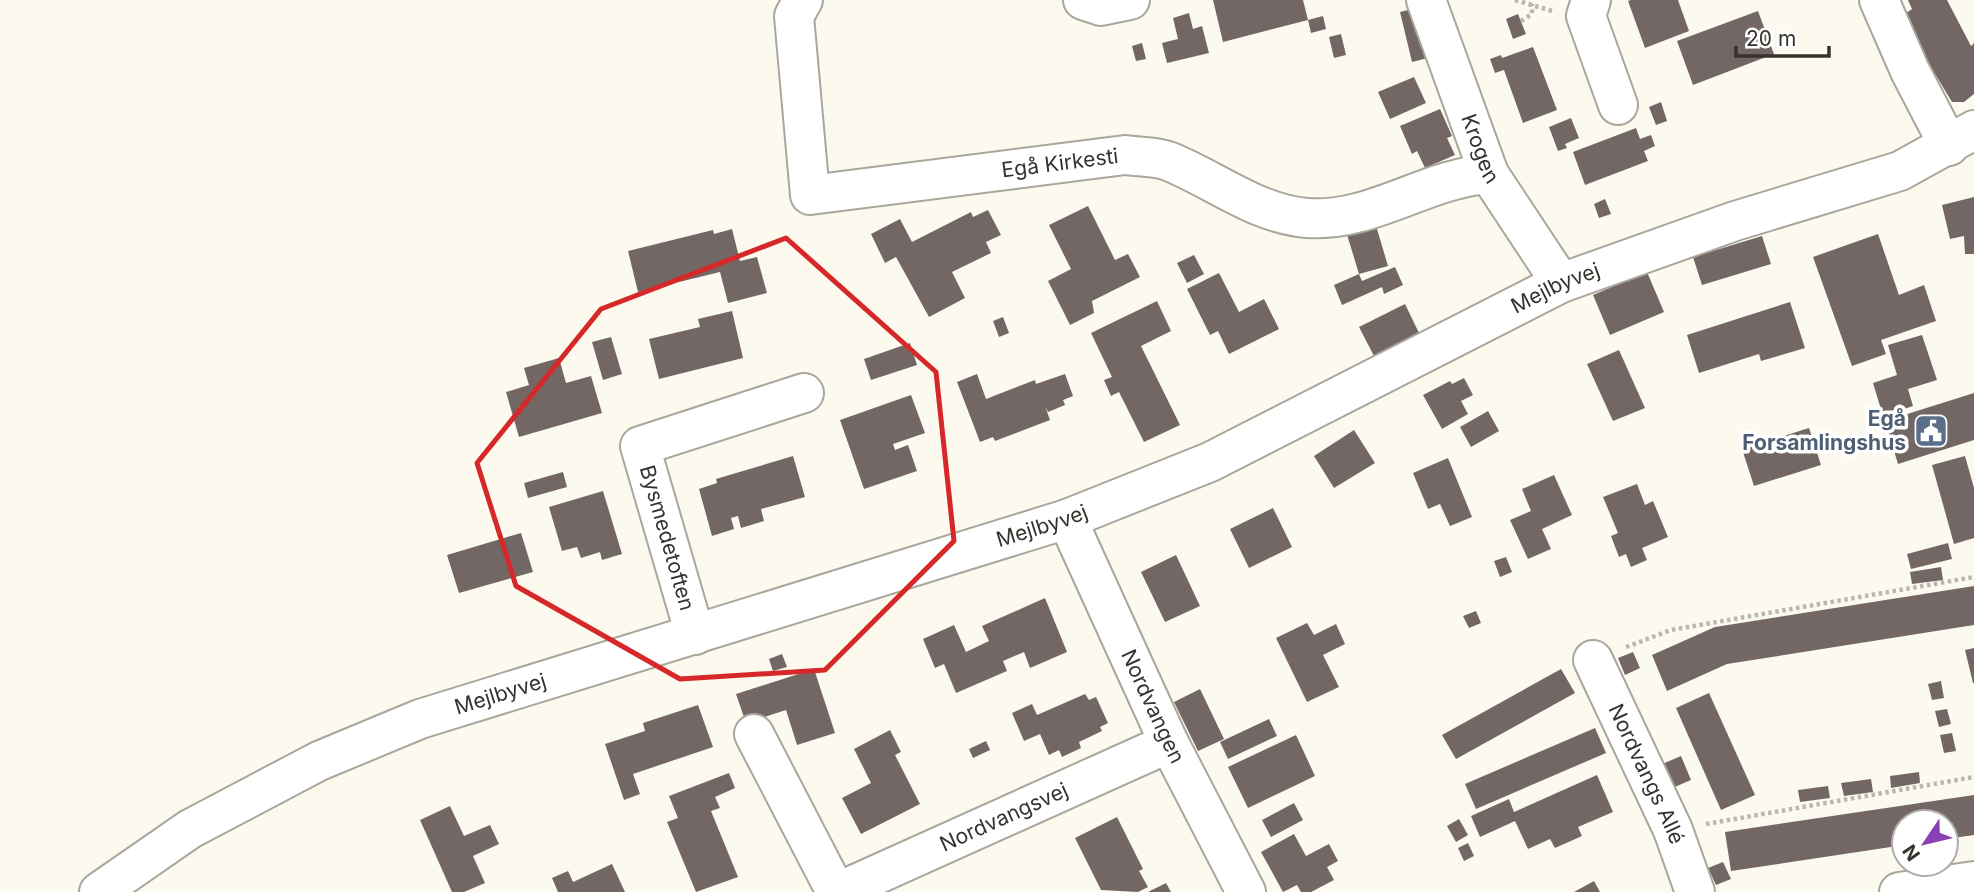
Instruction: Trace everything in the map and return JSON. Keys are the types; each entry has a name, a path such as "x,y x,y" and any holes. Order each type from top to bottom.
{"street":[{"name":"Egå Kirkesti","path":"803,0 794,16 810,195 1125,155 1166,160 1269,210 1305,218 1325,218 1367,211 1469,175 1489,174"},
{"path":"1083,0 1101,6 1130,0"},
{"name":"Krogen","path":"1426,0 1489,174 1561,283"},
{"path":"1591,0 1586,16 1618,104"},
{"path":"1879,0 1910,71 1962,138"},
{"name":"Mejlbyvej","path":"99,892 190,829 319,761 420,719 1067,519 1210,463 1561,283 1735,221 1900,172 1962,138"},
{"name":"Bysmedetoften","path":"695,635 640,446 804,393"},
{"name":"Nordvangen","path":"1067,519 1169,743 1246,892"},
{"name":"Nordvangs Allé","path":"1593,660 1673,830 1695,892"},
{"name":"Nordvangsvej","path":"754,734 837,892 1169,743"},
{"path":"1899,892 1974,881"}],"path":[{"path":"1521,21 1532,14 1532,4"},
{"path":"1593,660 1671,630 1974,577"},
{"path":"1673,830 1974,777"}],"highlighted area":[{"path":"786,238 936,372 954,541 825,670 680,679 516,586 477,463 601,309"}],"building":[{"path":"1213,0 1303,0 1308,20 1223,42"},
{"path":"1678,0 1689,31 1645,48 1628,1"},
{"path":"1908,0 1947,0 1971,46 1974,43 1974,94 1964,102 1952,102 1929,64 1903,15 1912,9"},
{"path":"1424,6 1436,56 1412,62 1400,12"},
{"path":"1758,11 1774,54 1693,85 1677,41"},
{"path":"1189,13 1193,29 1202,26 1209,53 1167,63 1162,43 1178,39 1173,18"},
{"path":"1518,14 1526,34 1513,39 1506,19"},
{"path":"1323,16 1326,29 1311,33 1308,20"},
{"path":"1341,34 1346,55 1334,58 1329,37"},
{"path":"1142,43 1146,59 1136,61 1132,46"},
{"path":"1533,47 1557,110 1523,123 1504,70 1495,73 1490,59 1501,55 1502,58"},
{"path":"1414,77 1426,103 1390,119 1378,92"},
{"path":"1661,102 1667,121 1656,125 1649,107"},
{"path":"1440,109 1452,136 1447,138 1455,155 1425,168 1417,151 1412,154 1400,126"},
{"path":"1571,118 1579,138 1565,144 1567,148 1558,151 1549,127"},
{"path":"1636,128 1640,139 1651,135 1655,146 1644,151 1648,161 1585,185 1573,152"},
{"path":"1974,197 1974,254 1965,254 1964,236 1950,239 1942,205"},
{"path":"1605,199 1611,214 1599,218 1594,204"},
{"path":"1088,206 1115,260 1128,254 1140,277 1092,301 1094,313 1070,325 1048,281 1071,269 1049,225"},
{"path":"988,210 1001,235 986,242 991,253 952,272 965,298 929,317 896,257 885,263 871,234 900,219 912,242 971,212 973,217"},
{"path":"1374,219 1388,266 1359,274 1345,228"},
{"path":"732,229 740,261 757,257 767,293 728,303 720,272 638,292 628,251 713,230 714,234"},
{"path":"1878,234 1899,295 1924,285 1936,321 1881,340 1886,354 1852,366 1813,257"},
{"path":"1762,236 1771,264 1702,285 1693,257"},
{"path":"1194,255 1204,274 1187,283 1177,263"},
{"path":"1395,267 1403,285 1384,294 1382,287 1342,305 1334,285 1359,274 1362,281"},
{"path":"1647,272 1664,312 1610,335 1593,295"},
{"path":"1219,273 1239,312 1264,299 1279,329 1229,354 1218,331 1210,335 1187,289"},
{"path":"1157,301 1171,331 1141,346 1180,425 1144,442 1119,392 1111,396 1104,380 1112,377 1091,333"},
{"path":"1790,302 1805,348 1761,361 1759,354 1699,373 1687,335"},
{"path":"1405,304 1419,333 1374,356 1359,327"},
{"path":"732,311 743,358 659,379 649,339 700,327 698,319"},
{"path":"1003,317 1009,333 999,337 993,321"},
{"path":"1922,335 1937,380 1908,389 1913,406 1883,416 1873,383 1897,375 1888,345"},
{"path":"611,337 622,374 603,380 592,342"},
{"path":"910,343 917,365 871,380 864,359"},
{"path":"1619,350 1645,408 1613,421 1587,364"},
{"path":"559,358 566,383 591,376 602,413 519,437 506,392 529,385 524,368"},
{"path":"977,374 986,399 1035,380 1036,384 1065,374 1073,396 1063,400 1065,405 1048,412 1045,406 1050,420 995,441 993,437 980,442 957,382"},
{"path":"1464,378 1473,395 1461,401 1468,414 1442,429 1423,395 1450,381 1452,384"},
{"name":"Egå Forsamlingshus","path":"1974,393 1974,440 1898,464 1885,421"},
{"path":"911,395 925,433 893,444 895,450 908,445 917,471 864,489 840,420"},
{"path":"1488,411 1499,431 1471,447 1460,427"},
{"path":"1809,428 1821,465 1754,486 1742,449"},
{"path":"1354,430 1375,463 1334,488 1314,456"},
{"path":"793,456 805,497 761,509 764,521 741,528 738,516 731,518 734,529 712,536 699,489 717,483 716,479"},
{"path":"1965,456 1974,488 1974,538 1954,544 1932,465"},
{"path":"1448,458 1472,517 1450,526 1440,504 1428,509 1413,473"},
{"path":"563,472 567,487 528,498 524,483"},
{"path":"1554,475 1572,515 1542,529 1551,549 1528,559 1510,520 1531,511 1522,489"},
{"path":"1637,484 1645,505 1653,501 1668,537 1642,548 1647,560 1631,567 1626,554 1619,557 1611,536 1618,533 1603,497"},
{"path":"603,491 622,554 602,560 600,552 581,558 577,547 562,551 549,507"},
{"path":"1273,508 1292,547 1249,568 1230,529"},
{"path":"521,533 533,572 459,593 447,555"},
{"path":"1948,543 1952,559 1911,569 1907,554"},
{"path":"1176,555 1200,606 1165,622 1141,572"},
{"path":"1506,557 1512,572 1500,577 1494,561"},
{"path":"1941,567 1943,580 1912,584 1910,572"},
{"path":"1974,586 1974,625 1727,664 1667,691 1652,655 1715,627"},
{"path":"1045,598 1067,652 1030,668 1024,652 1003,661 1007,671 956,693 944,664 935,668 923,639 954,625 966,652 989,641 982,626"},
{"path":"1476,611 1481,623 1469,628 1463,616"},
{"path":"1307,623 1314,635 1336,624 1345,644 1323,655 1339,687 1307,702 1276,638"},
{"path":"1974,648 1974,683 1973,683 1965,650"},
{"path":"1633,652 1640,668 1625,675 1618,658"},
{"path":"782,654 787,667 773,671 769,659"},
{"path":"814,669 835,733 797,745 786,710 746,723 736,694"},
{"path":"1561,669 1575,693 1456,759 1442,735"},
{"path":"1941,681 1944,698 1932,700 1928,684"},
{"path":"1200,689 1224,739 1198,751 1174,702"},
{"path":"1709,693 1755,795 1721,810 1676,708"},
{"path":"1085,694 1089,700 1096,697 1108,723 1100,727 1102,731 1079,742 1081,748 1062,757 1059,750 1049,755 1040,734 1024,741 1012,713 1032,704 1037,715"},
{"path":"698,705 713,747 633,774 640,794 624,800 605,744 645,731 643,723"},
{"path":"1947,709 1951,724 1939,727 1935,711"},
{"path":"1269,719 1277,736 1228,759 1220,742"},
{"path":"1595,728 1606,753 1476,809 1465,784"},
{"path":"890,730 901,752 895,755 920,804 861,834 842,798 871,783 854,749"},
{"path":"1952,733 1956,751 1944,753 1940,735"},
{"path":"1296,735 1315,776 1248,808 1228,767"},
{"path":"986,741 990,750 973,758 969,749"},
{"path":"1681,756 1691,780 1670,789 1660,765"},
{"path":"1919,772 1920,783 1891,788 1890,776"},
{"path":"729,773 735,788 715,797 720,808 711,811 738,877 696,892 667,822 678,818 669,796"},
{"path":"1597,775 1613,812 1578,827 1582,836 1555,848 1550,839 1528,849 1515,821 1480,837 1471,816 1509,799 1514,812"},
{"path":"1871,779 1873,792 1844,796 1841,783"},
{"path":"1828,786 1830,798 1800,802 1798,790"},
{"path":"1974,795 1974,835 1960,837 1960,808 1890,808 1890,847 1731,871 1725,832"},
{"path":"1294,803 1303,820 1271,837 1262,820"},
{"path":"450,806 464,836 490,825 499,844 473,856 485,883 464,892 452,892 420,820"},
{"path":"1117,817 1143,869 1139,871 1148,887 1138,892 1101,890 1075,838"},
{"path":"1459,819 1468,835 1456,842 1447,826"},
{"path":"1294,834 1306,856 1329,844 1338,861 1327,867 1334,880 1311,892 1301,892 1297,885 1283,892 1261,852"},
{"path":"1468,843 1474,856 1464,861 1458,848"},
{"path":"1723,862 1731,879 1716,885 1708,868"},
{"path":"612,864 625,892 558,892 552,878 568,871 573,882"},
{"path":"1594,881 1600,892 1574,892"},
{"path":"1166,883 1171,892 1148,892"}],"place":[{"name":"Egå Forsamlingshus","path":"1931,431"}]}
